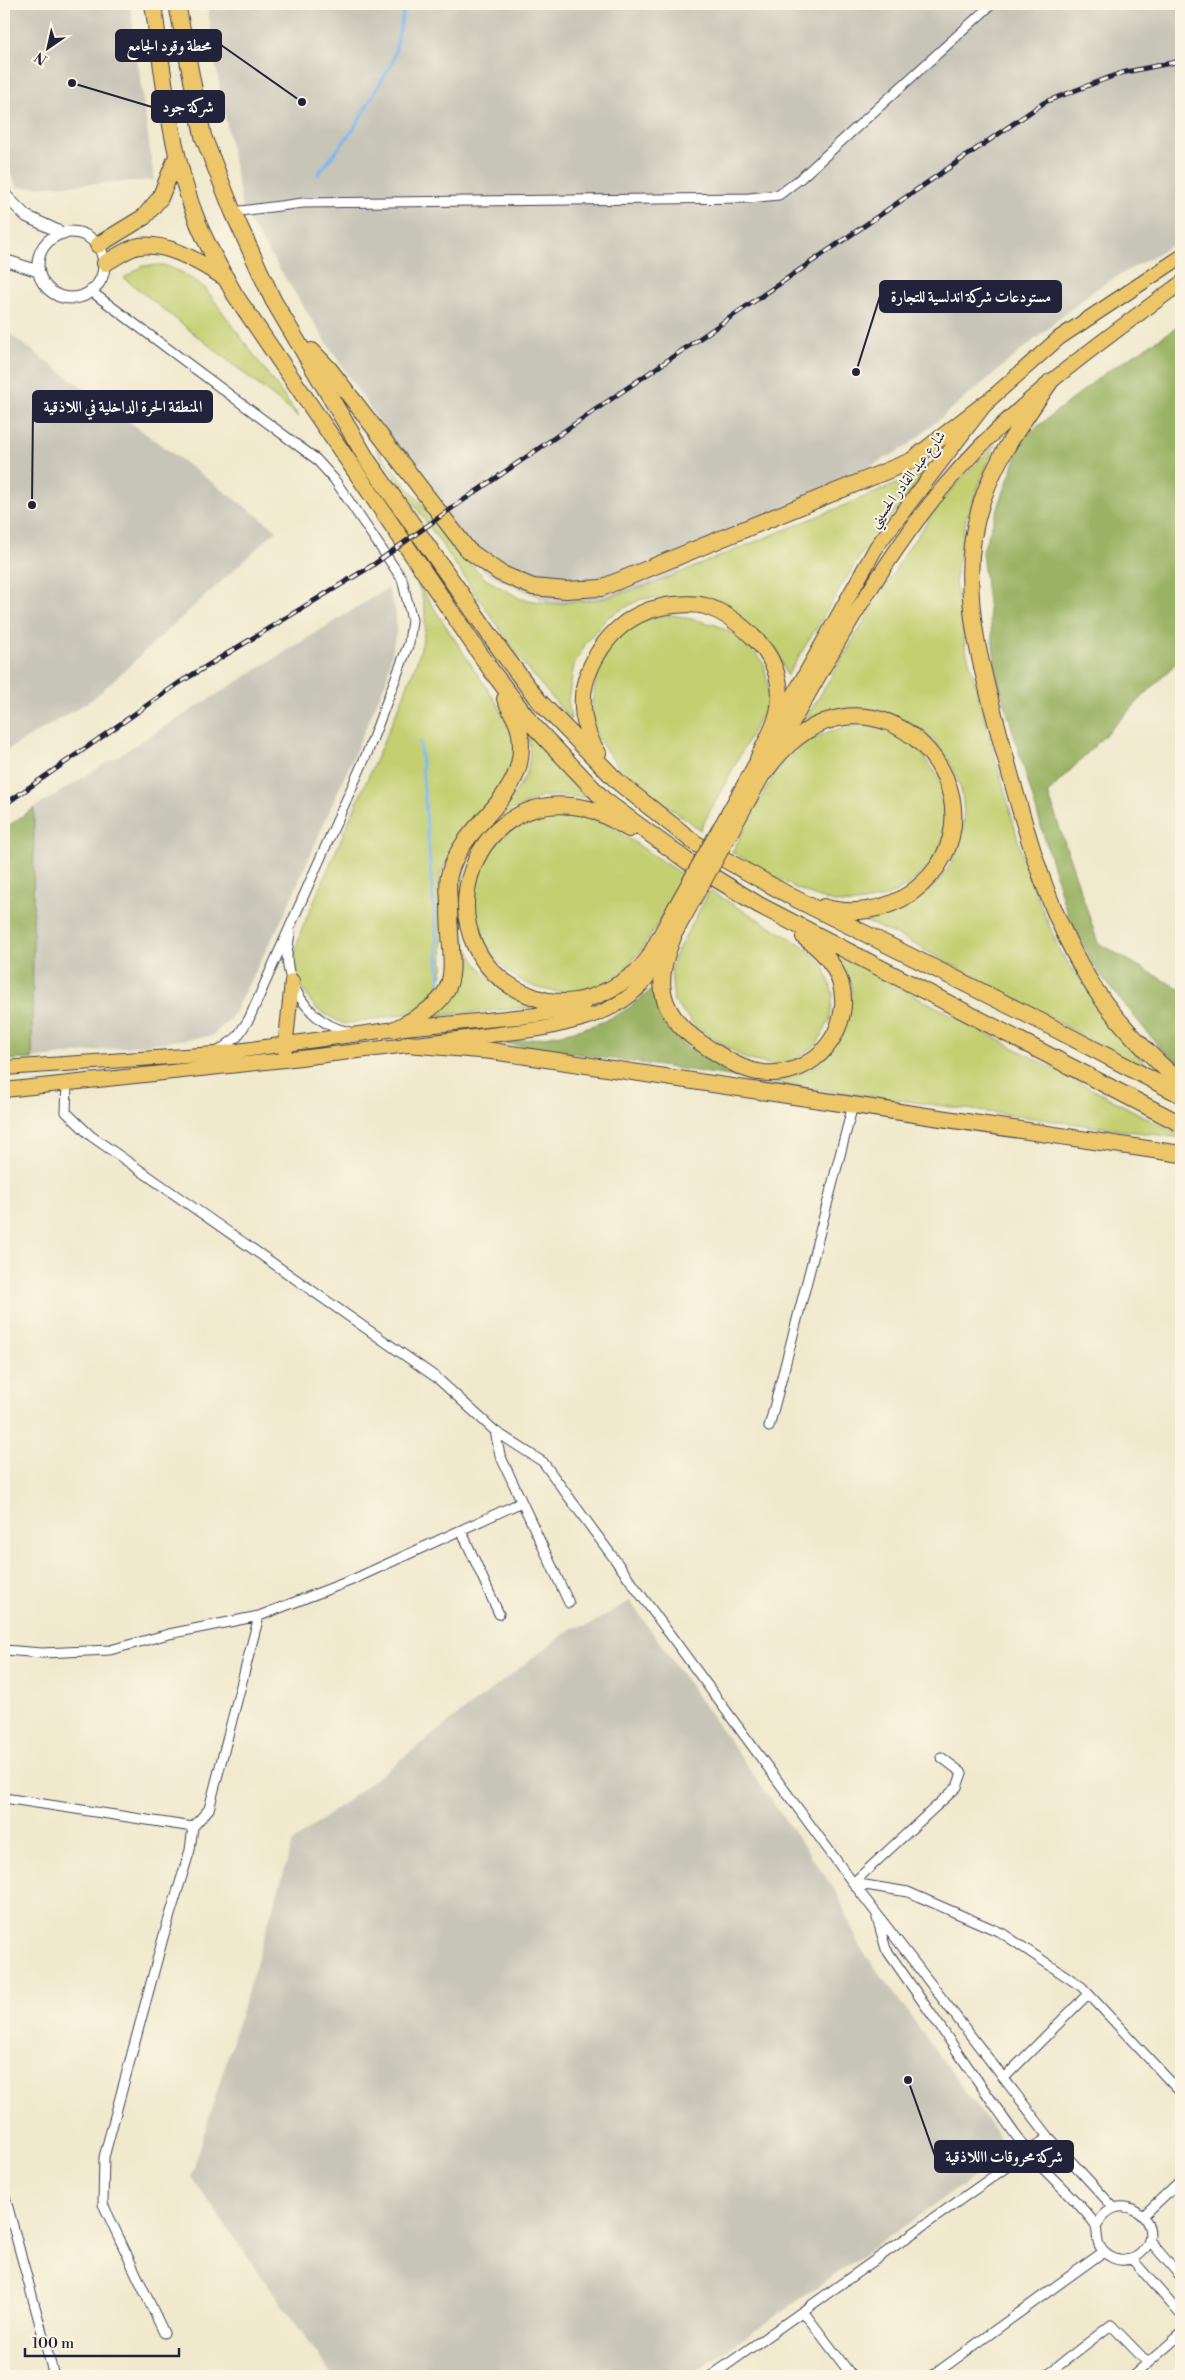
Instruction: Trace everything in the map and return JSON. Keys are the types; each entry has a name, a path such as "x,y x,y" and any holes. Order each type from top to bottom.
{"highway":[{"path":"153,4 177,156 198,223 226,278 332,440 491,670 532,724 604,800 688,861"},
{"path":"176,4 202,136 233,212 273,300 368,461 504,655 538,700 618,782 695,843 792,897 1042,1022 1181,1095"},
{"path":"98,245 144,217 160,198 177,156"},
{"path":"105,263 138,246 164,248 195,261 226,278"},
{"path":"292,330 330,370 468,550 500,573 533,587 566,590 601,588 911,461 987,402"},
{"path":"1050,382 1009,439 982,501 973,536 970,562 970,591 982,670 1032,852 1050,903 1089,979 1110,1010 1141,1045 1181,1083"},
{"path":"618,782 589,740 583,702 586,680 603,644 615,631 648,610 666,606 684,604 704,605 725,615 743,627 761,644 771,659 777,675 779,707 761,766"},
{"path":"395,1029 423,1016 440,1002 448,989 453,970 449,876 460,850 514,784 521,760 520,732 491,670"},
{"path":"761,766 804,731 833,719 865,717 896,725 921,742 940,765 950,792 952,820 946,849 928,878 907,896 877,908 846,911 830,909 792,897"},
{"path":"639,970 612,989 598,996 568,1002 537,998 509,985 487,965 471,939 467,924 465,894 473,865 489,839 512,820 526,813 555,806 586,808 600,813 688,861 759,905 822,951 830,960 840,981 843,1004 838,1027 827,1047 819,1055 800,1067 778,1073 767,1073 745,1069 686,1032 669,1010 662,983 664,960 673,937"},
{"path":"759,905 1181,1124"},
{"path":"407,1044 492,1051 1181,1154"}],"main road":[{"name":"شارع عبد القادر الحسيني","path":"680,911 761,766 877,546 987,402 1059,338 1181,257"},
{"name":"شارع عبد القادر الحسيني","path":"761,766 869,592 898,548 948,482 995,432 1050,382 1181,282"},
{"path":"4,1090 284,1060 540,1029 577,1022 609,1011 638,990 660,962 673,937 680,911"},
{"path":"4,1068 215,1054 395,1029 536,1015 574,1009 601,1000 615,992 639,970 680,911"},
{"path":"284,1060 292,981"}],"street":[{"path":"233,212 303,203 749,198 779,195 801,178 992,4"},
{"path":"4,194 26,216 62,233 82,234 98,245 105,263 99,284 92,292 83,297 63,298 46,287 38,271 38,261 46,244 62,233"},
{"path":"4,260 38,271"},
{"path":"92,292 316,459 334,478 402,579 412,620 409,643 368,751 250,1019 237,1037 215,1054"},
{"path":"292,923 287,956 292,981 299,996 310,1010 341,1030 360,1034"},
{"path":"67,1083 66,1112 91,1136 437,1378 495,1431 543,1462 853,1883 1049,2137 1114,2208"},
{"path":"769,1427 854,1105"},
{"path":"495,1431 500,1455 569,1603"},
{"path":"4,1650 42,1653 110,1650 169,1634 259,1616 352,1580 522,1502"},
{"path":"461,1530 499,1614"},
{"path":"164,2333 103,2204 104,2157 163,1938 190,1850 193,1827 209,1809 259,1616"},
{"path":"853,1883 957,1787 962,1773 941,1757"},
{"path":"4,1798 193,1827"},
{"path":"853,1883 908,1892 1002,1932 1082,1988 1181,2093"},
{"path":"876,1913 886,1950 1028,2152 1097,2226"},
{"path":"1004,2078 1088,1994"},
{"path":"711,2376 1049,2137"},
{"path":"1143,2216 1181,2180"},
{"path":"4,2193 54,2376"},
{"path":"1129,2207 1143,2216 1150,2232 1149,2240 1139,2254 1132,2259 1116,2259 1103,2252 1098,2244 1097,2226 1100,2218 1114,2208 1129,2207"},
{"path":"1149,2240 1181,2277"},
{"path":"932,2376 1103,2252"},
{"path":"1132,2259 1181,2315"},
{"path":"802,2311 852,2376"},
{"path":"1045,2376 1111,2325 1148,2363"},
{"path":"1133,2376 1181,2334"}],"shaded area":[{"path":"4,4 130,4 154,180 18,188 4,161"},
{"path":"207,4 1181,4 1181,240 1094,290 906,447 640,592 567,612 482,570 354,385 243,212 219,84"},
{"path":"4,330 277,530 93,699 4,752"},
{"path":"388,588 396,612 396,632 386,681 284,915 231,1018 212,1036 32,1059 34,808"},
{"path":"630,1601 837,1893 860,1947 1010,2152 690,2376 333,2376 191,2177 293,1842 572,1628 589,1625"}],"green space":[{"path":"164,265 183,273 205,288 299,417 124,278 143,266"},
{"path":"1181,325 1181,658 1048,793 1098,943 1181,990 1181,1065 1160,1048 1094,967 1066,910 997,678 982,553 1023,438 1105,373"},
{"path":"995,444 966,519 955,581 965,646 1026,869 1060,952 1135,1053 1166,1081 901,937 860,919 888,914 904,908 931,889 950,866 961,839 964,811 959,783 946,757 926,734 891,714 854,707 830,711 804,722 907,550 948,493"},
{"path":"376,449 420,502 454,548 487,580 521,599 554,604 602,599 655,583 928,471 860,556 787,676 777,650 742,620 699,596 641,599 608,617 587,641 574,665 568,700 571,720 526,667"},
{"path":"418,584 498,705 514,738 516,761 505,783 458,839 440,874 443,969 436,996 411,1013 344,1024 316,1009 300,985 293,960 301,931 404,695 419,656 424,635 425,615 424,603"},
{"path":"674,615 716,625 743,639 764,664 770,699 700,830 621,771 597,737 590,716 597,671 612,640 634,621"},
{"path":"860,725 889,732 916,746 941,782 947,815 945,832 931,862 920,875 907,886 892,894 863,902 842,903 827,900 799,889 732,852 767,788 794,753 812,740 834,730"},
{"path":"526,731 588,798 544,797 512,810 498,819 487,830 470,855 462,886 460,910 465,943 477,964 499,986 535,1007 432,1016 450,1002 460,979 461,953 453,884 454,874 461,856 503,807 516,790 526,772 530,753"},
{"path":"34,808 32,1059 4,1060 4,829"},
{"path":"555,814 584,816 610,826 684,876 647,942 629,965 610,979 596,986 581,990 550,991 523,982 501,965 485,942 476,916 476,888 485,861 504,836 509,831 528,822"},
{"path":"710,891 802,945 819,960 825,969 833,994 830,1020 817,1044 797,1059 772,1065 746,1059 695,1026 674,1002 671,971 675,955"},
{"path":"834,953 1181,1136 1181,1138 773,1083 798,1075 822,1061 837,1038 846,1015 851,987 847,974"},
{"path":"654,986 660,1012 665,1023 673,1033 704,1058 737,1077 501,1043 563,1033 603,1022 638,1001"}],"waterway":[{"path":"318,174 353,130 393,61 405,4"},
{"path":"420,742 440,982"}],"railway":[{"path":"4,805 179,683 373,565 452,508 1045,102 1121,73 1181,61"}],"place":[{"name":"شركة جود","path":"72,83"},
{"name":"محطة وقود الجامع","path":"302,102"},
{"name":"مستودعات شركة اندلسية للتجارة","path":"856,372"},
{"name":"المنطقة الحرة الداخلية في اللاذقية","path":"32,505"},
{"name":"شركة محروقات االلاذقية","path":"908,2080"}]}
